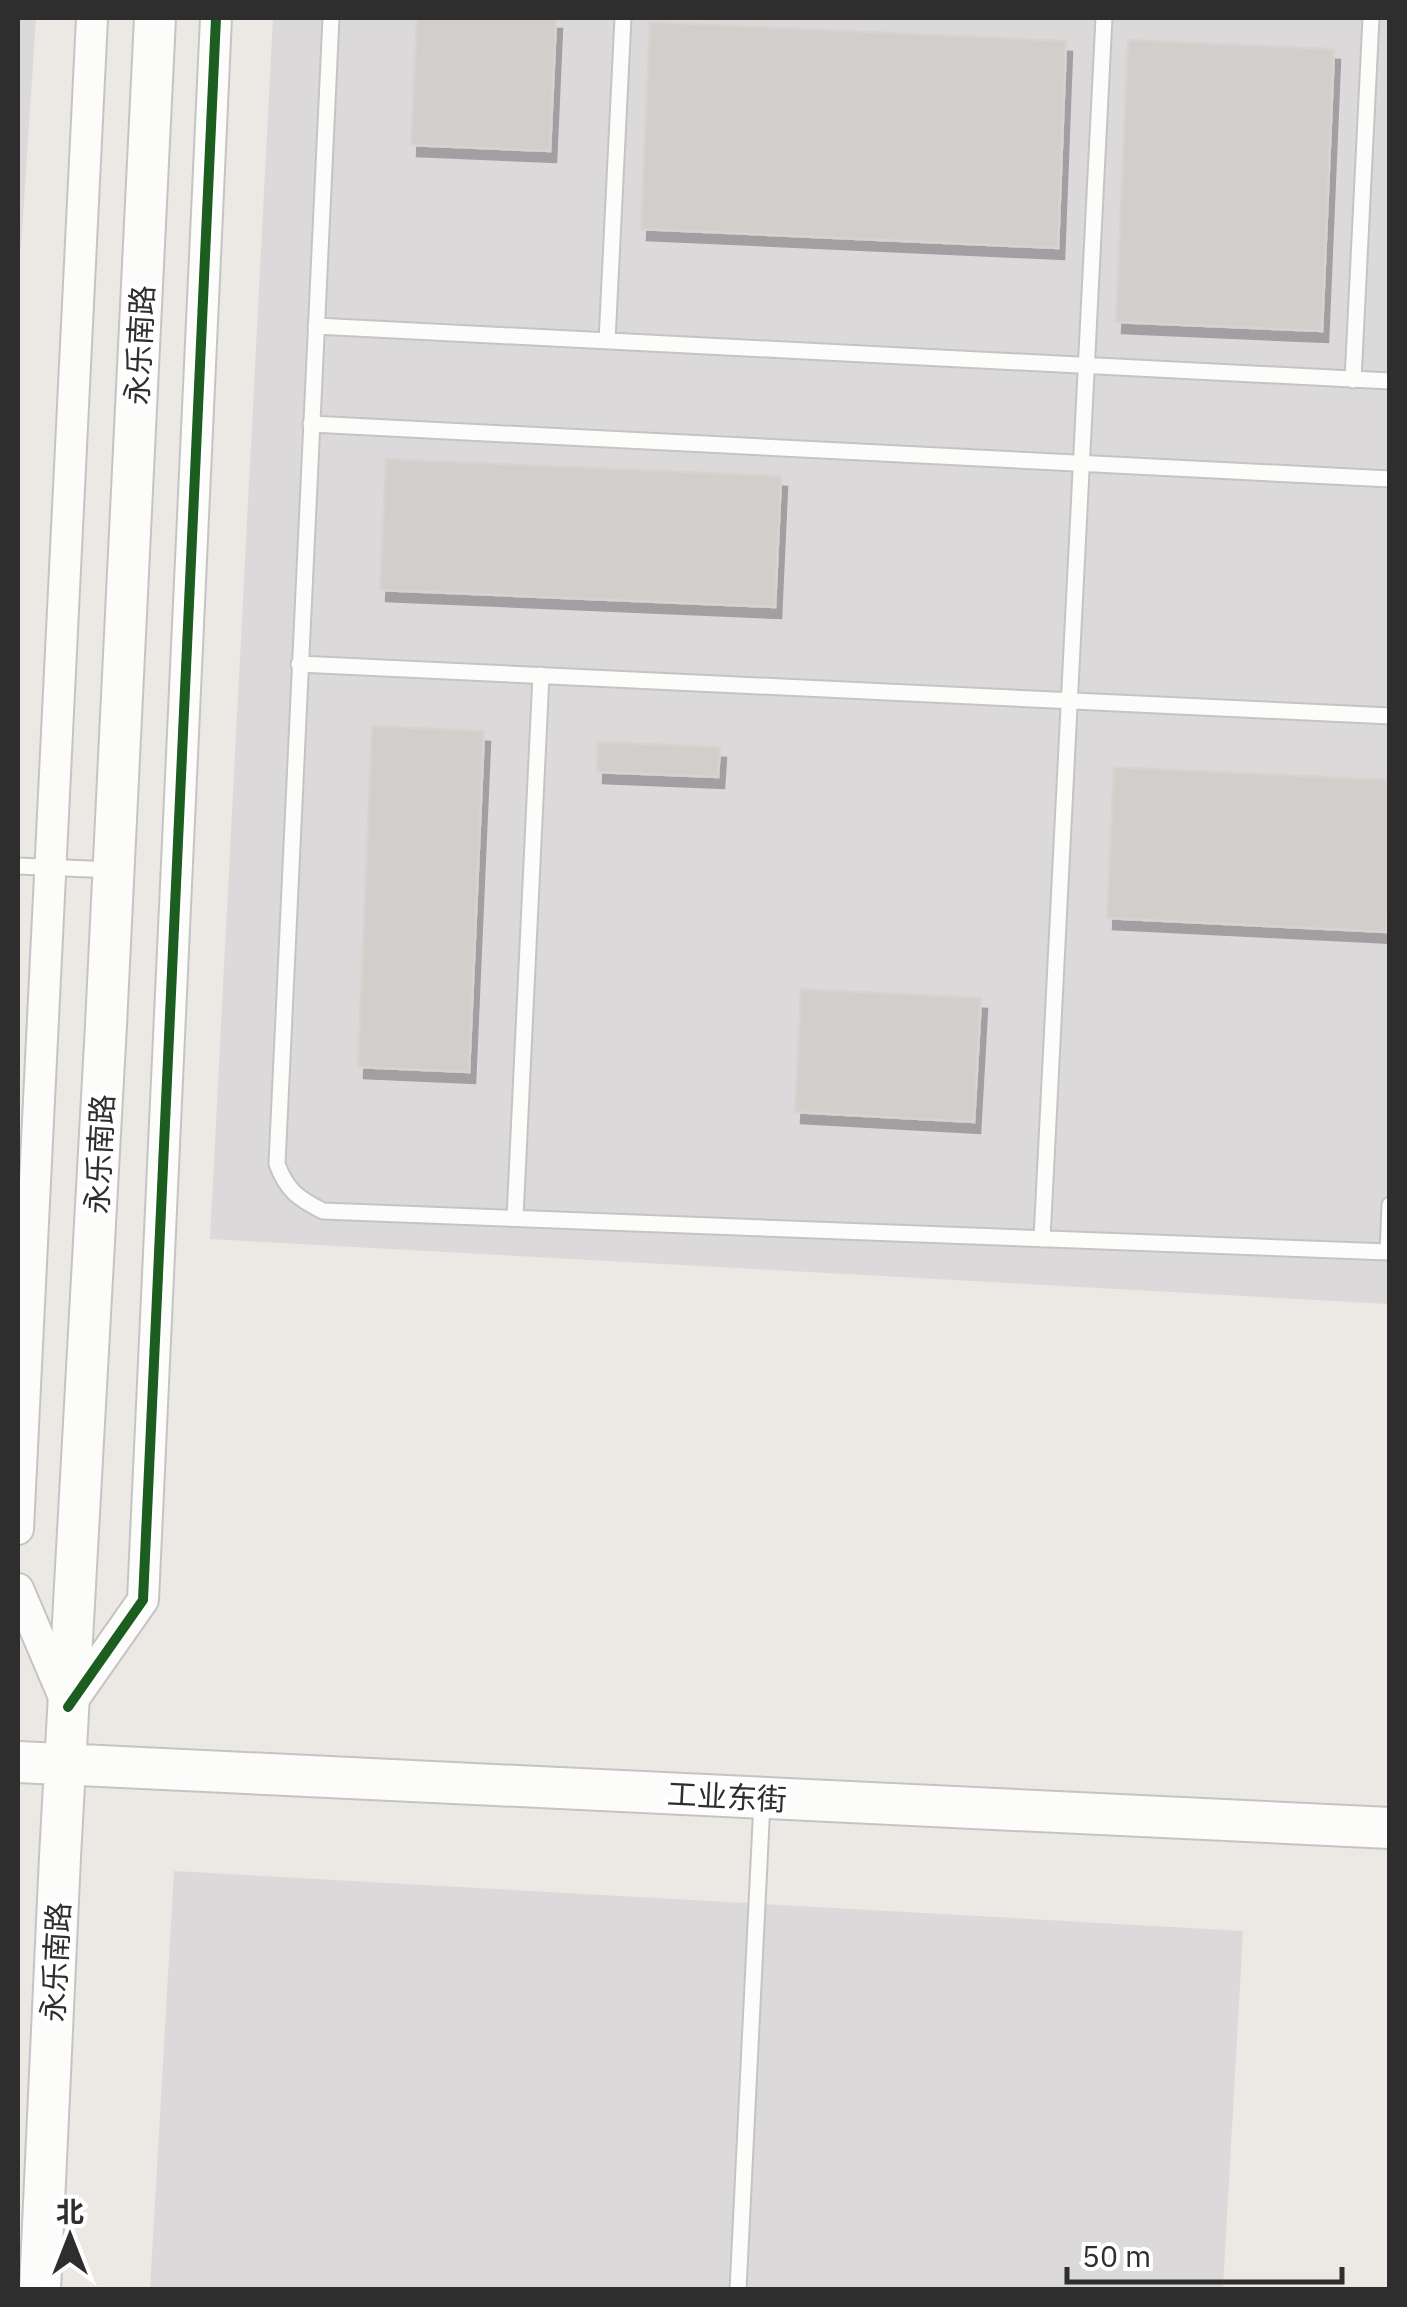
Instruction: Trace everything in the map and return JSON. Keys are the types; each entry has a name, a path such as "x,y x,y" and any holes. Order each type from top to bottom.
{"main road":[{"name":"永乐南路","path":"40,2290 40,2138 65,1765 114,870 156,18"},
{"name":"工业东街","path":"18,1762 1390,1828"}],"street":[{"path":"18,1529 92,18"},
{"path":"68,1706 143,1600 216,18"},
{"path":"18,1588 68,1706"}],"lane":[{"path":"331,18 277,1164 282,1178 300,1200 323,1211 1388,1252 1390,1205"},
{"path":"607,341 623,18"},
{"path":"1042,1238 1104,18"},
{"path":"1353,380 1371,18"},
{"path":"316,326 1390,382"},
{"path":"310,424 1390,478"},
{"path":"300,664 1390,716"},
{"path":"515,1218 541,675"},
{"path":"18,866 114,870"},
{"path":"738,2290 762,1798"}],"shaded area":[{"path":"18,18 36,18 21,247 18,247"},
{"path":"273,18 1389,18 1389,1304 210,1239"},
{"path":"174,1871 1243,1931 1223,2289 150,2290"}],"building":[{"path":"417,18 556,18 550,151 411,145"},
{"path":"650,22 1066,41 1058,248 641,229"},
{"path":"1128,40 1334,49 1322,331 1116,322"},
{"path":"386,459 781,476 775,607 380,590"},
{"path":"372,726 484,731 469,1072 358,1067"},
{"path":"598,742 720,747 718,777 597,772"},
{"path":"1114,767 1390,780 1386,932 1107,918"},
{"path":"801,989 981,998 974,1122 795,1112"}],"cycle path":[{"path":"68,1707 143,1600 216,18"}]}
